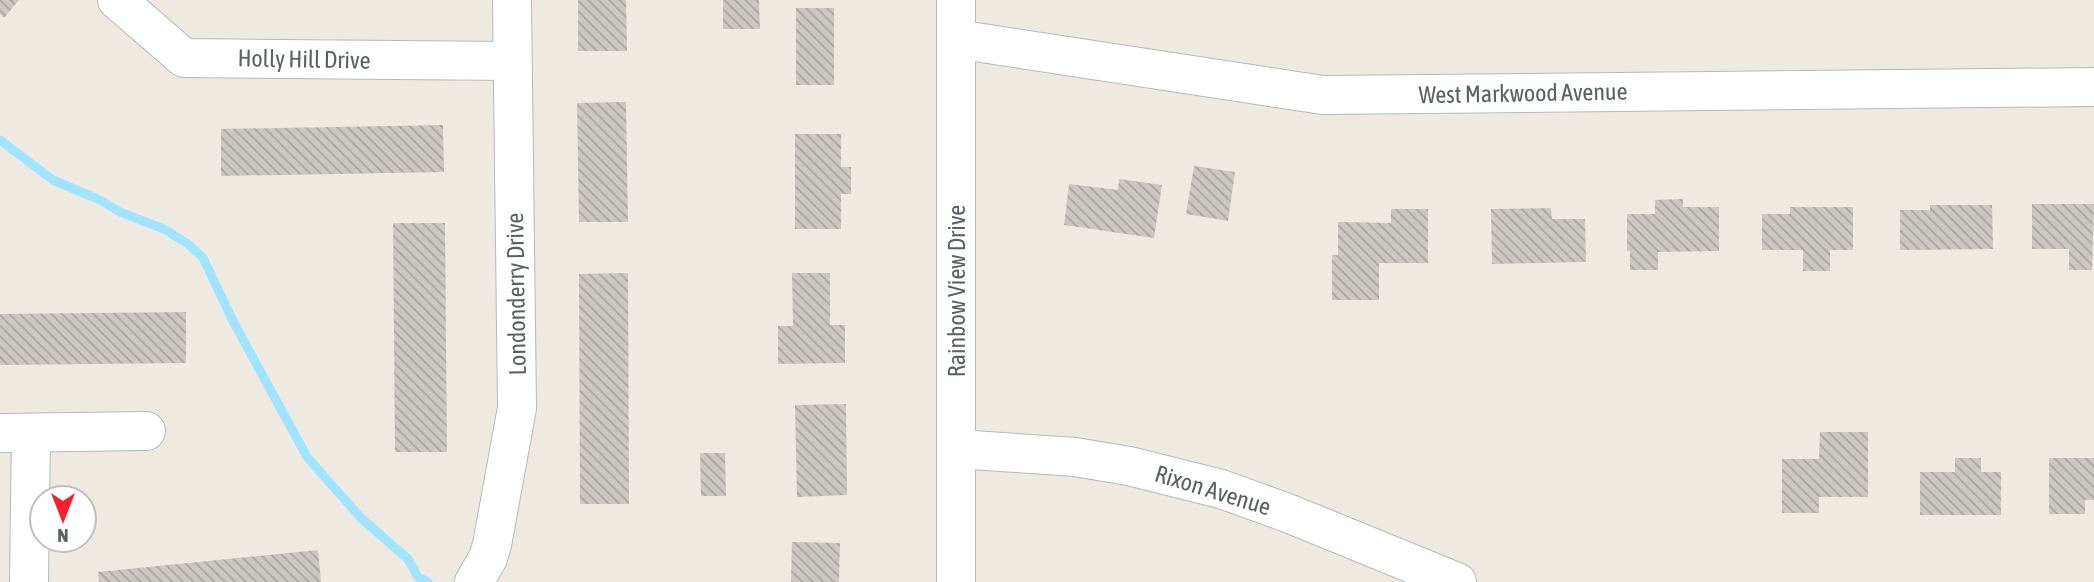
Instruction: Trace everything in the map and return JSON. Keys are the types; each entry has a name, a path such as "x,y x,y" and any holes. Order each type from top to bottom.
{"street":[{"name":"Holly Hill Drive","path":"117,0 184,58 512,61"},
{"name":"Londonderry Drive","path":"474,582 492,545 517,408 512,0"},
{"name":"Rainbow View Drive","path":"956,0 956,582"},
{"name":"West Markwood Avenue","path":"956,39 1323,95 2094,86"},
{"path":"29,582 15,433 146,431"},
{"name":"Rixon Avenue","path":"957,450 1075,457 1129,466 1221,489 1457,582"}],"building":[{"path":"0,0 19,0 4,18 0,14"},
{"path":"578,0 626,0 627,51 578,51"},
{"path":"723,0 759,0 760,29 723,29"},
{"path":"796,8 834,8 834,85 796,85"},
{"path":"626,102 628,222 579,222 577,103"},
{"path":"443,125 444,172 221,176 221,129"},
{"path":"795,134 841,134 841,167 851,167 851,194 841,194 841,229 795,229"},
{"path":"1194,166 1235,172 1228,221 1186,214"},
{"path":"1119,179 1162,185 1154,238 1064,225 1069,184 1118,190"},
{"path":"1683,199 1683,207 1719,207 1719,251 1658,252 1658,270 1630,270 1627,214 1655,214 1655,200"},
{"path":"2032,204 2094,204 2092,270 2069,270 2069,249 2032,249"},
{"path":"1930,205 1992,205 1993,249 1900,250 1900,210 1930,210"},
{"path":"1790,207 1853,207 1853,250 1830,250 1830,271 1803,271 1803,250 1762,250 1762,214 1790,214"},
{"path":"1551,208 1552,219 1585,219 1586,262 1492,264 1491,209"},
{"path":"1391,209 1428,209 1428,263 1379,263 1379,300 1332,300 1332,255 1338,255 1338,222 1391,223"},
{"path":"393,223 445,223 447,452 395,452"},
{"path":"628,273 629,504 580,504 579,274"},
{"path":"792,273 830,273 830,325 845,325 845,363 778,364 778,326 793,326"},
{"path":"186,312 186,363 0,365 0,314"},
{"path":"846,404 847,495 797,497 795,405"},
{"path":"1820,432 1868,432 1868,497 1819,497 1819,513 1782,513 1782,459 1819,459"},
{"path":"700,453 725,453 726,496 701,496"},
{"path":"1955,458 1981,458 1981,472 2001,472 2001,515 1920,515 1920,472 1955,472"},
{"path":"2049,458 2094,458 2094,500 2085,500 2085,514 2049,514"},
{"path":"792,542 840,543 839,582 791,582"},
{"path":"318,550 321,582 99,582 98,572"}],"waterway":[{"path":"0,140 53,180 100,200 120,212 164,229 188,244 203,258 234,323 307,457 361,518 408,559 418,577 428,582"}]}
